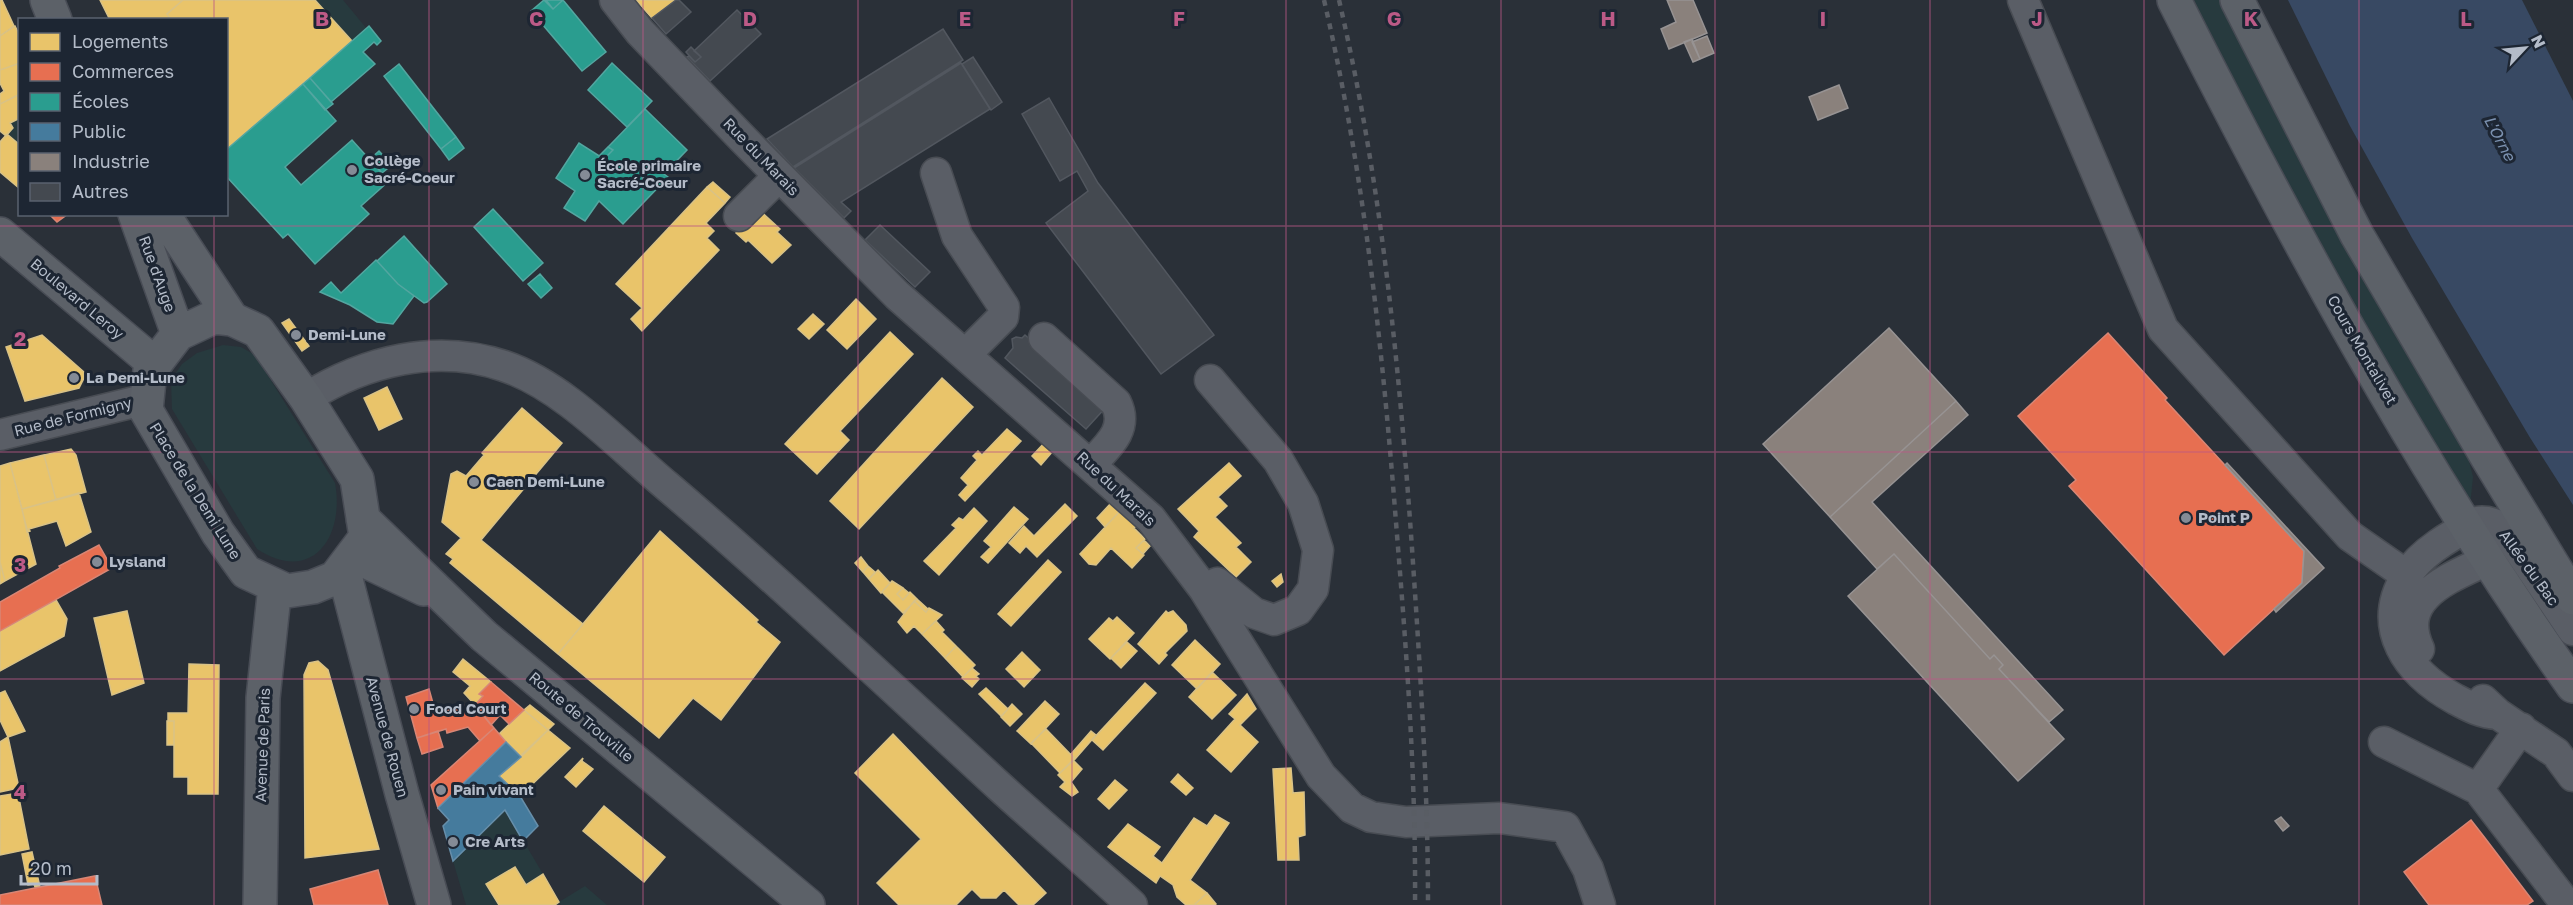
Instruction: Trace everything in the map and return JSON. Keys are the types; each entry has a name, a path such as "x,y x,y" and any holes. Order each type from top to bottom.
{"main road":[{"path":"46,0 54,18"},
{"name":"Cours Montalivet","path":"2174,0 2298,238 2440,485 2487,560 2573,686"},
{"path":"2237,0 2357,235 2487,457 2573,598"},
{"name":"Rue d'Auge","path":"136,216 178,334"},
{"name":"Rue d'Auge","path":"164,216 232,319"},
{"name":"Boulevard Leroy","path":"0,234 155,364"},
{"name":"Place de la Demi Lune","path":"214,317 232,319 258,331 306,398 357,479 366,537 335,578 313,588 287,591 246,572 218,532 146,411 150,370 178,334 214,317"},
{"name":"Route de Trouville","path":"363,519 424,576 457,612 651,777 808,905"},
{"path":"348,561 419,586 457,612"},
{"name":"Avenue de Rouen","path":"348,561 402,794 434,905"},
{"name":"Avenue de Paris","path":"260,905 263,698 275,586"}],"street":[{"name":"Rue du Marais","path":"615,0 640,32 897,295 1151,519 1204,589 1321,776 1352,808 1371,817 1406,822 1499,818 1566,827 1588,869 1600,905"},
{"path":"2023,0 2163,329 2350,536 2406,575"},
{"path":"936,173 957,236 1004,307 1003,316 965,355"},
{"path":"739,216 779,176"},
{"path":"1044,338 1116,403 1121,414 1121,424 1107,446 1090,465"},
{"path":"306,398 339,378 384,362 406,358 453,356 497,364 528,376 581,411 810,612 1132,905"},
{"path":"1204,589 1217,583 1254,613 1274,620 1298,610 1313,589 1318,550 1303,503 1278,460 1210,380"},
{"name":"Rue de Formigny","path":"0,435 147,399"},
{"name":"Allée du Bac","path":"2509,721 2480,713 2434,687 2404,656 2396,633 2394,603 2406,575 2418,561 2466,527 2486,520 2506,531 2573,630"},
{"name":"Allée du Bac","path":"2487,560 2445,579 2427,594 2416,610 2413,621 2418,647 2430,666 2556,753 2573,776"},
{"path":"2478,789 2509,721"},
{"path":"2384,742 2478,789 2567,905"}],"green space":[{"path":"315,0 343,0 367,29 352,41"},
{"path":"2194,0 2223,0 2468,457 2473,477 2470,506 2361,322 2253,121"},
{"path":"18,119 18,144 7,134 13,128 10,123"},
{"path":"223,345 241,347 255,355 335,483 337,503 335,521 329,537 320,550 308,558 294,561 277,559 257,549 172,409 171,380 182,364 197,353"},
{"path":"505,810 543,874 526,885 514,867 486,884 499,905 466,905 453,861"},
{"path":"585,886 607,905 561,905 559,902"}],"water":[{"name":"L'Orne","path":"2288,0 2522,0 2573,101 2573,505 2529,436 2412,238 2350,126"}],"building: Logements":[{"path":"0,0 14,26 0,36"},
{"path":"100,0 183,0 167,14 170,18 109,18"},
{"path":"183,0 315,0 352,41 228,148 228,18 170,18 167,14"},
{"path":"636,0 676,0 652,18"},
{"path":"15,26 18,32 18,64 0,70 0,36"},
{"path":"18,64 18,95 0,104 0,94 4,91 0,83 0,70"},
{"path":"18,95 18,119 10,123 13,128 6,136 0,131 0,104"},
{"path":"7,134 18,143 18,187 0,172 0,142"},
{"path":"713,182 730,197 725,203 707,187"},
{"path":"707,187 725,203 706,223 714,231 707,238 719,250 642,331 631,319 642,308 616,284"},
{"path":"758,209 780,229 777,232 791,245 772,263 748,240 746,242 736,233"},
{"path":"856,299 876,319 847,349 827,330"},
{"path":"813,314 824,324 809,339 798,329"},
{"name":"Demi-Lune","path":"289,319 309,346 302,351 282,323"},
{"path":"890,332 913,354 840,431 849,440 817,474 785,444"},
{"path":"42,335 84,372 84,378 79,388 25,401 6,347"},
{"path":"942,378 973,407 859,529 830,501"},
{"path":"387,387 402,419 379,430 364,398"},
{"path":"522,408 562,443 481,540 583,624 558,654 450,563 453,559 446,554 461,538 442,522 451,474 457,471 466,476 484,455 482,453"},
{"path":"1007,429 1021,441 965,501 959,495 968,485 961,478 977,460 973,456 978,451 982,455"},
{"path":"1045,442 1053,451 1041,465 1032,456"},
{"path":"71,449 76,455 86,492 56,500 44,455"},
{"path":"44,455 56,500 22,509 10,463"},
{"path":"10,463 36,564 5,581 0,562 0,466"},
{"path":"1229,463 1241,476 1218,497 1227,506 1215,517 1241,543 1236,547 1251,562 1236,577 1194,537 1199,531 1178,509"},
{"path":"79,493 91,532 66,546 57,521 29,529 30,531 27,532 22,509"},
{"path":"1112,502 1121,510 1105,527 1097,518"},
{"path":"1065,504 1077,516 1037,557 1026,546 1020,553 1009,543 1024,526 1034,536"},
{"path":"1014,507 1028,519 988,563 981,557 991,547 984,541"},
{"path":"974,508 987,521 939,575 924,561 956,528 952,525 959,518 963,520"},
{"path":"1121,510 1137,525 1134,528 1145,539 1136,548 1144,555 1132,568 1111,548 1096,565 1089,564 1080,554"},
{"path":"660,531 780,642 721,720 693,698 659,738 558,654"},
{"path":"1144,540 1150,546 1143,554 1136,548"},
{"path":"861,557 868,566 863,572 855,563"},
{"path":"1048,560 1061,572 1011,626 998,614"},
{"path":"0,562 5,581 0,584"},
{"path":"868,566 875,572 869,579 863,572"},
{"path":"878,570 890,583 881,593 869,579"},
{"path":"1281,574 1283,582 1277,587 1272,581"},
{"path":"892,581 903,588 897,594 903,600 910,592 917,599 903,613 882,592"},
{"path":"903,588 909,593 903,600 897,594"},
{"path":"917,599 928,609 926,612 914,601"},
{"path":"56,600 67,619 64,636 0,671 0,631"},
{"path":"914,601 926,612 929,608 942,615 922,634 914,626 907,633 898,622"},
{"path":"127,611 144,683 112,695 94,618"},
{"path":"1166,611 1168,613 1173,611 1186,625 1187,631 1165,653 1167,655 1159,664 1138,644"},
{"path":"1117,617 1134,633 1110,659 1089,639 1109,618 1113,621"},
{"path":"936,621 944,630 942,632 956,646 945,658 922,634"},
{"path":"1195,640 1220,664 1197,689 1172,665"},
{"path":"1127,642 1137,651 1121,668 1111,658"},
{"path":"956,646 975,665 963,677 945,658"},
{"path":"1022,652 1040,670 1024,687 1006,669"},
{"path":"463,659 491,682 479,694 483,696 475,705 464,693 470,686 453,672"},
{"path":"318,661 328,670 379,849 305,858 304,675 309,663"},
{"path":"189,664 219,665 218,794 188,794 188,777 174,777 174,721 168,721 168,713 188,713"},
{"path":"972,668 979,674 976,676 979,679 972,687 962,678"},
{"path":"1212,672 1236,695 1212,719 1189,697"},
{"path":"1145,683 1156,693 1103,750 1092,740"},
{"path":"986,688 1008,709 1001,716 979,694"},
{"path":"5,691 25,731 8,737 0,720 0,693"},
{"path":"1247,694 1256,709 1240,725 1258,742 1231,772 1207,750 1235,719 1229,714"},
{"path":"1045,701 1059,714 1031,744 1017,731"},
{"path":"1012,704 1022,714 1010,726 1001,717"},
{"path":"530,705 554,724 548,730 524,710"},
{"path":"524,710 548,730 521,757 499,734"},
{"path":"167,721 174,721 174,745 167,745"},
{"path":"1046,729 1075,759 1060,773 1031,743"},
{"path":"548,730 570,748 519,797 499,776"},
{"path":"1091,731 1096,735 1075,759 1071,754"},
{"path":"893,734 1046,893 1033,905 1019,905 1004,890 996,898 981,898 972,889 956,905 899,905 877,883 921,839 855,773"},
{"path":"8,737 19,788 0,792 0,742"},
{"path":"583,758 582,761 593,769 576,787 565,777"},
{"path":"1073,760 1082,769 1071,782 1078,792 1072,796 1060,787 1065,782 1058,775"},
{"path":"1291,768 1293,793 1304,792 1305,835 1298,837 1299,860 1278,860 1273,769"},
{"path":"1178,774 1193,788 1186,795 1171,782"},
{"path":"1115,780 1127,790 1109,809 1098,799"},
{"path":"18,793 29,849 0,855 0,796"},
{"path":"604,806 665,857 644,882 583,831"},
{"path":"1215,815 1229,823 1190,880 1207,893 1194,905 1186,905 1177,897 1173,885 1160,876 1156,883 1108,847 1128,824 1160,847 1153,856 1162,863 1194,818 1207,826"},
{"path":"32,852 40,887 35,887 34,884 28,885 22,854"},
{"path":"515,867 526,885 543,874 559,902 555,905 499,905 486,884"},
{"path":"1207,893 1215,905 1194,905"}],"building: Commerces":[{"path":"51,216 65,216 57,222"},
{"name":"Point P","path":"2108,333 2167,398 2165,400 2304,551 2302,583 2224,655 2069,486 2076,480 2018,416"},
{"path":"99,545 112,568 0,631 0,602"},
{"path":"491,682 524,710 509,724 500,715 491,725 475,705 483,696 479,694"},
{"path":"429,689 436,714 473,703 494,728 480,741 468,727 447,733 446,729 417,738 406,697"},
{"path":"494,728 506,742 438,808 431,785"},
{"path":"438,731 443,747 422,754 417,738"},
{"path":"2471,820 2533,901 2527,905 2429,905 2404,872"},
{"path":"378,870 388,905 314,905 310,889"},
{"path":"95,876 102,905 0,905 0,895"}],"building: Écoles":[{"path":"544,0 553,9 563,0 606,52 582,71 531,11"},
{"path":"546,0 563,0 553,9"},
{"path":"369,26 381,41 377,45 374,42 363,52 375,64 331,102 310,78"},
{"path":"612,63 652,101 627,127 588,90"},
{"path":"399,64 456,137 441,149 384,76"},
{"path":"310,78 333,104 325,110 303,84"},
{"path":"303,84 336,121 285,167 301,185 352,140 389,181 361,206 369,214 315,264 288,234 283,238 228,178 228,148"},
{"path":"645,109 687,150 664,174 668,177 623,224 599,201 585,221 564,208 575,191 556,178 579,143 604,159 613,150 608,147"},
{"path":"456,137 464,148 449,160 441,149"},
{"path":"608,147 613,150 604,159 599,156"},
{"path":"379,151 392,165 382,173 370,159"},
{"path":"493,209 543,263 523,281 474,227"},
{"path":"404,236 447,284 424,303 398,284 377,261"},
{"path":"376,260 398,284 414,296 393,324 377,322 350,305 320,292 331,282 341,293"},
{"path":"540,274 552,288 541,298 528,284"}],"building: Public":[{"path":"506,742 521,757 499,776 520,796 538,826 523,841 505,810 453,861 443,826 449,820 438,808"}],"building: Industrie":[{"path":"1667,0 1693,0 1707,33 1669,49 1661,29 1676,22"},
{"path":"1707,36 1714,53 1700,59 1692,42"},
{"path":"1692,39 1700,59 1693,62 1684,42"},
{"path":"1839,85 1848,108 1818,120 1809,97"},
{"path":"1889,328 1956,401 1830,517 1763,444"},
{"path":"1956,401 1968,415 1872,502 2063,710 2049,722 1999,669 2003,665 1994,655 1990,659 1894,554 1877,569 1830,517"},
{"path":"2227,463 2324,568 2276,612 2274,609 2302,583 2304,551 2225,465"},
{"path":"1894,554 1990,659 1994,655 2003,665 1999,669 2064,739 2018,781 1848,596"},
{"path":"2281,817 2289,826 2283,831 2275,821"}],"building: Autres":[{"path":"679,0 691,12 666,34 652,18"},
{"path":"737,10 761,34 710,81 687,57 689,56 695,62 701,57 694,51"},
{"path":"943,29 963,60 793,167 767,139"},
{"path":"691,47 701,57 695,62 686,52"},
{"path":"973,57 1002,102 991,110 962,64"},
{"path":"961,63 990,109 841,202 851,211 844,218 794,168"},
{"path":"1049,98 1098,183 1214,335 1161,374 1046,223 1088,191 1077,171 1060,181 1022,114"},
{"path":"880,225 930,272 915,287 865,240"},
{"path":"1025,335 1107,406 1086,429 1005,358 1013,348 1012,339 1022,338"}],"railway":[{"path":"1324,0 1351,133 1379,333 1401,581 1410,720 1415,905"},
{"path":"1339,0 1354,68 1377,204 1401,410 1421,682 1428,905"}],"place":[{"name":"Collège Sacré-Coeur","path":"352,170"},
{"name":"École primaire Sacré-Coeur","path":"585,175"},
{"name":"Demi-Lune","path":"296,335"},
{"name":"La Demi-Lune","path":"74,378"},
{"name":"Caen Demi-Lune","path":"474,482"},
{"name":"Point P","path":"2186,518"},
{"name":"Lysland","path":"97,562"},
{"name":"Food Court","path":"414,709"},
{"name":"Pain vivant","path":"441,790"},
{"name":"Cre Arts","path":"453,842"}]}
